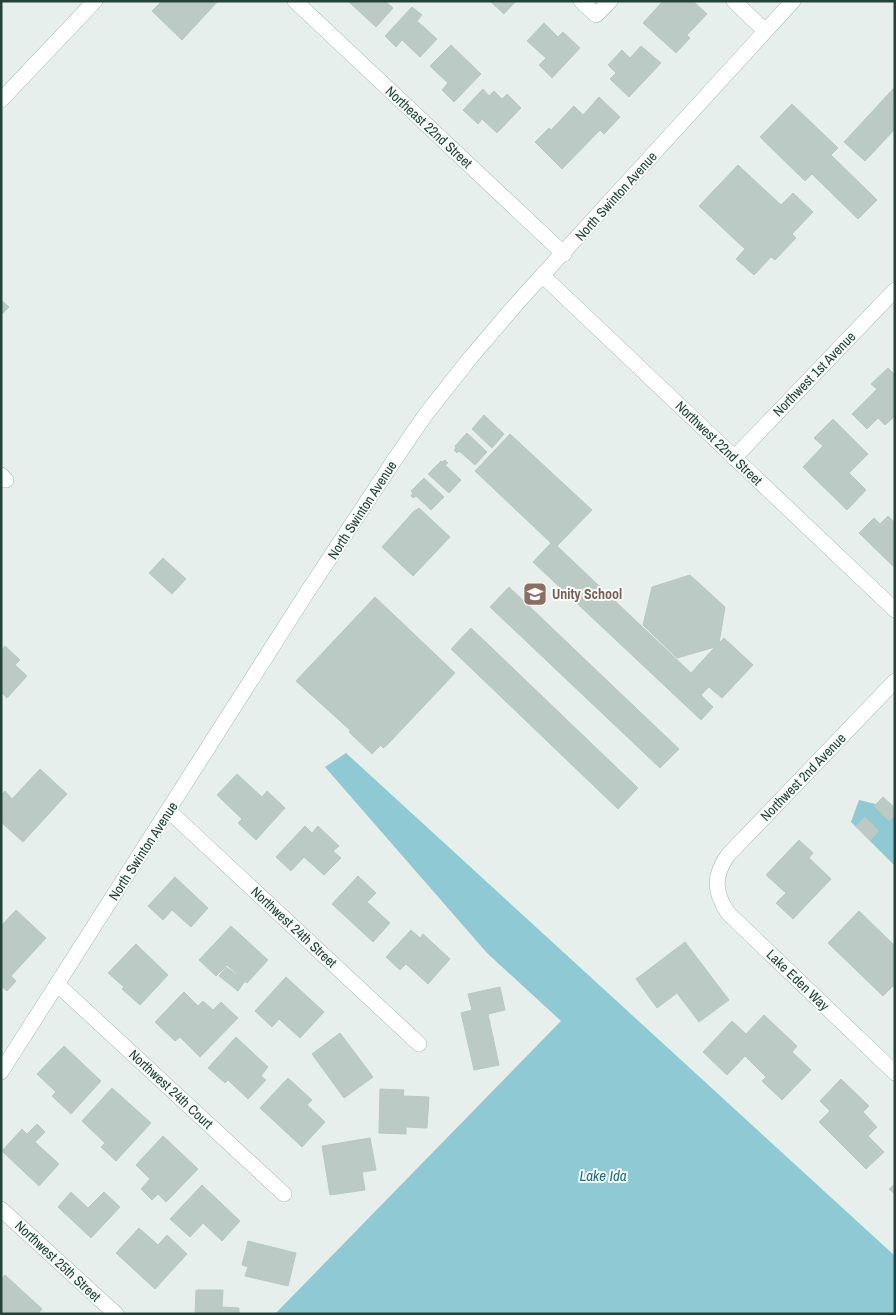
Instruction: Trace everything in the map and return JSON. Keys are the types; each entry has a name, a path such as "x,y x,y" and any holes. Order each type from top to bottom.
{"street":[{"path":"4,91 95,1"},
{"name":"Northeast 22nd Street","path":"295,1 564,254"},
{"path":"581,1 596,15 610,1"},
{"path":"734,1 765,31"},
{"name":"North Swinton Avenue","path":"1,1072 306,594 426,414 471,357 793,1"},
{"name":"Northwest 22nd Street","path":"543,276 895,610"},
{"name":"Northwest 1st Avenue","path":"734,458 895,290"},
{"name":"Northwest 2nd Avenue","path":"717,878 721,866 728,855 895,681"},
{"name":"Northwest 24th Street","path":"169,811 419,1044"},
{"name":"Lake Eden Way","path":"717,878 717,890 721,902 728,913 895,1073"},
{"name":"Northwest 24th Court","path":"57,984 284,1194"},
{"name":"Northwest 25th Street","path":"1,1209 116,1314"}],"water":[{"name":"Lake Ida","path":"346,753 895,1256 895,1314 275,1314 561,1021 487,953 325,767"},
{"path":"859,800 888,807 895,813 895,866 851,822"}],"building":[{"path":"162,1 218,1 182,40 152,11"},
{"path":"348,1 385,1 393,8 376,27"},
{"path":"490,1 516,1 504,14"},
{"path":"663,1 693,1 707,14 687,35 690,38 676,53 643,23"},
{"path":"412,7 422,15 417,21 437,39 420,57 402,40 396,47 385,36"},
{"path":"544,23 558,37 563,32 580,48 552,78 539,65 546,58 527,41"},
{"path":"451,45 481,74 454,102 442,90 448,83 430,66"},
{"path":"641,46 661,63 629,97 610,79 616,73 608,65 622,50 630,58"},
{"path":"894,88 895,129 865,161 844,142"},
{"path":"483,89 489,96 494,91 502,99 507,94 521,108 497,133 482,119 478,124 463,110"},
{"path":"599,97 620,117 604,134 600,130 562,169 535,142 549,128 551,130 574,106 583,115"},
{"path":"792,104 838,148 831,155 877,200 858,219 812,174 805,181 760,137"},
{"path":"738,165 781,205 793,193 813,212 792,234 796,238 775,260 771,257 754,275 736,259 745,249 699,206"},
{"path":"1,300 9,307 1,315"},
{"path":"888,368 895,375 895,416 885,425 878,418 867,429 852,414 877,389 871,384"},
{"path":"484,415 504,434 492,448 472,429"},
{"path":"833,419 868,454 849,473 866,490 847,510 803,467 823,446 814,438"},
{"path":"467,433 487,452 475,465 459,451 457,453 454,450 455,446"},
{"path":"510,434 592,510 557,546 691,673 715,647 677,658 643,625 652,587 690,575 725,607 719,643 724,638 753,665 722,698 709,687 701,695 713,707 701,720 533,562 551,543 475,471"},
{"path":"445,460 448,463 445,465 461,480 449,493 428,474 441,461"},
{"path":"424,478 444,497 431,510 416,496 414,498 411,496 413,493 411,491"},
{"path":"419,508 450,537 413,576 382,547 414,511"},
{"path":"888,516 895,523 895,568 859,533 874,518 880,524"},
{"path":"163,558 186,579 172,594 149,573"},
{"path":"509,587 679,749 660,768 490,607"},
{"path":"375,597 455,673 387,745 383,748 381,745 372,754 349,732 351,731 296,681"},
{"path":"471,628 638,788 618,809 451,649"},
{"path":"5,646 20,660 15,665 27,676 7,698 1,692 1,650"},
{"path":"40,769 67,794 23,842 1,822 1,795 5,791 12,799"},
{"path":"237,774 262,797 267,791 285,808 256,840 238,823 242,819 217,795"},
{"path":"883,797 895,808 895,815 889,821 874,806"},
{"path":"865,817 879,831 870,840 856,826"},
{"path":"305,826 312,833 318,826 339,846 333,851 341,858 324,875 304,857 291,871 276,857"},
{"path":"799,840 813,853 809,858 831,879 793,919 776,903 786,893 766,875"},
{"path":"358,876 376,893 367,902 390,923 373,942 332,904"},
{"path":"175,877 208,908 191,927 172,910 163,920 148,906"},
{"path":"16,910 46,938 11,976 16,981 7,991 1,986 1,926"},
{"path":"859,911 895,946 895,984 883,996 828,943"},
{"path":"231,926 268,960 247,983 227,965 216,976 199,960"},
{"path":"411,930 420,938 423,934 450,959 428,984 406,964 400,970 386,957"},
{"path":"685,942 729,1000 699,1022 677,993 657,1008 636,979"},
{"path":"136,944 168,975 140,1005 108,973"},
{"path":"226,967 245,981 238,991 219,976"},
{"path":"286,977 324,1012 300,1038 279,1019 272,1027 255,1011"},
{"path":"500,987 505,1010 488,1014 499,1065 474,1070 461,1013 472,1010 468,994"},
{"path":"184,992 198,1006 203,1001 213,1010 221,1002 238,1018 200,1057 180,1037 175,1041 155,1022"},
{"path":"764,1015 797,1046 792,1052 811,1070 782,1100 762,1081 766,1077 745,1056 727,1075 703,1052 732,1021 746,1034"},
{"path":"340,1033 373,1077 344,1098 312,1054"},
{"path":"236,1037 268,1067 261,1076 266,1080 248,1099 228,1080 225,1083 208,1068"},
{"path":"64,1046 101,1081 71,1114 52,1096 56,1092 37,1074"},
{"path":"288,1078 312,1100 307,1105 325,1122 302,1147 260,1108"},
{"path":"841,1079 869,1106 863,1112 877,1127 868,1136 884,1152 866,1169 819,1122 830,1111 820,1101"},
{"path":"112,1088 151,1123 116,1161 101,1147 105,1143 82,1121"},
{"path":"380,1089 404,1090 403,1096 429,1097 427,1128 406,1127 406,1134 379,1133"},
{"path":"37,1124 45,1132 35,1142 59,1164 39,1186 2,1151 22,1129 27,1134"},
{"path":"163,1136 198,1169 166,1202 158,1194 152,1200 141,1189 150,1179 136,1165"},
{"path":"370,1138 376,1170 362,1172 365,1190 330,1195 322,1146"},
{"path":"895,1184 895,1194 889,1189"},
{"path":"202,1185 240,1221 222,1241 203,1223 190,1237 170,1219"},
{"path":"71,1192 88,1208 104,1192 120,1207 91,1238 58,1207"},
{"path":"139,1228 158,1245 167,1235 187,1254 155,1289 116,1253"},
{"path":"248,1241 296,1253 288,1286 245,1276 248,1267 242,1265"},
{"path":"5,1275 42,1309 38,1314 1,1314 1,1280"},
{"path":"196,1290 223,1290 222,1307 239,1308 239,1314 195,1314"}],"place":[{"name":"Unity School","path":"535,594"}]}
